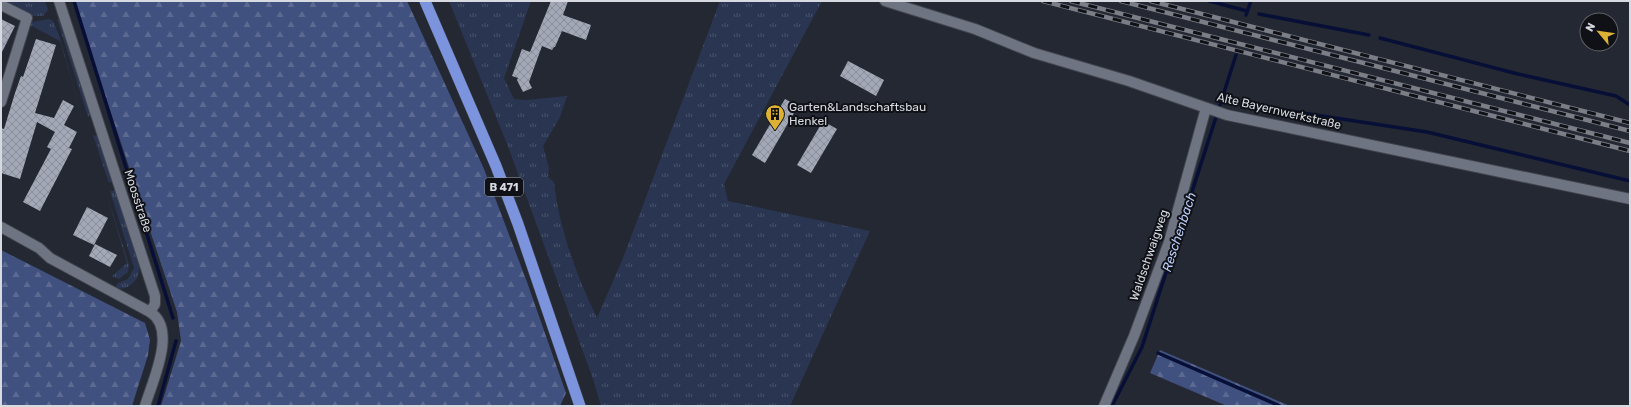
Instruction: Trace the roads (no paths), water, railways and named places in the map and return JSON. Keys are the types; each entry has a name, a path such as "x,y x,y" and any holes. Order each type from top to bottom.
{"highway":[{"name":"B 471","path":"424,1 496,166 523,239 580,406"}],"street":[{"name":"Moosstraße","path":"59,1 155,296 155,304 150,312"},
{"name":"Alte Bayernwerkstraße","path":"885,1 975,29 1034,54 1129,81 1227,115 1630,199"},
{"path":"1,5 27,18 1,102"},
{"name":"Waldschwaigweg","path":"1104,406 1134,336 1169,242 1210,110"},
{"path":"1,227 39,248 50,258 155,315 161,325 164,346 145,406"}],"waterway":[{"path":"74,1 173,318"},
{"path":"1209,1 1247,11"},
{"name":"Reschenbach","path":"1246,15 1251,1"},
{"path":"1259,14 1369,35"},
{"path":"1380,38 1518,74 1616,96 1630,105"},
{"name":"Reschenbach","path":"1112,406 1142,347 1236,55"},
{"path":"1244,104 1427,132 1630,181"},
{"path":"158,406 176,341"},
{"path":"1158,353 1280,406"}],"railway":[{"path":"1043,1 1630,151"},
{"path":"1071,1 1630,143"},
{"path":"1121,1 1630,131"},
{"path":"1151,1 1630,123"}],"place":[{"name":"Garten&Landschaftsbau Henkel","path":"775,131"}]}
